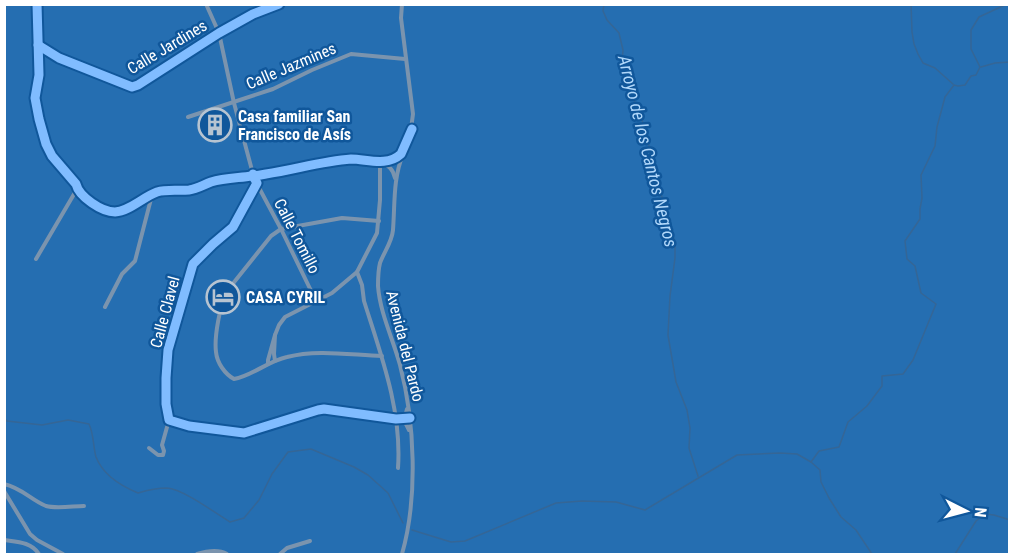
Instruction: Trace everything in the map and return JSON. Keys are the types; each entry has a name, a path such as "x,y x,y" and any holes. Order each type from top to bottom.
{"street":[{"path":"37,4 39,75 35,98 46,144 51,156 76,184 82,195 101,209 121,211 152,194 166,190 194,189 229,178 254,176 335,161 352,159 394,163"},
{"path":"206,4 219,33 234,103 257,183"},
{"name":"Calle Jardines","path":"38,45 59,58 132,87 219,33 253,14 279,4"},
{"name":"Avenida del Pardo","path":"402,4 401,18 412,114 411,129 409,138 394,163 393,235 380,263 378,273 378,287 384,316 401,368 410,418 413,465 411,499 402,555"},
{"name":"Calle Jazmines","path":"188,117 273,89 351,54 405,58"},
{"path":"388,166 394,163 401,154 411,129"},
{"path":"380,162 394,172 395,181"},
{"path":"268,364 275,335 285,317 332,293 357,272 377,233 380,162"},
{"name":"Calle Tomillo","path":"257,183 316,301"},
{"name":"Calle Clavel","path":"149,448 156,454 163,455 162,446 169,420 166,404 168,350 193,264 213,243 233,227 257,183"},
{"path":"36,259 77,189"},
{"path":"105,307 122,274 135,261 152,194"},
{"path":"378,221 342,218 281,229 272,236 222,300 216,352 223,369 236,379 288,356 317,353 382,357"},
{"path":"357,272 399,419 398,468"},
{"path":"275,335 275,361"},
{"path":"399,419 406,413 408,405"},
{"path":"169,420 189,426 244,433 324,409 399,419 410,418"},
{"path":"399,419 406,424 411,436"},
{"path":"34,548 30,534 4,490 7,484 51,507 84,506"},
{"path":"30,534 63,555"},
{"path":"4,540 34,548 46,545"},
{"path":"34,548 33,540 37,540"},
{"path":"37,540 39,546"},
{"path":"280,555 287,548 309,541"},
{"path":"197,555 214,551 227,555"}],"shaded area":[{"path":"5,5 1009,5 1009,554 5,554"}],"waterway":[{"name":"Arroyo de los Cantos Negros","path":"604,4 603,11 607,20 619,33 623,50 622,63 645,128 675,243 668,335 676,382 687,410 690,428 689,448 698,476"},
{"path":"911,4 912,32 918,54 923,63 935,68 953,84"},
{"path":"811,462 819,451 839,447 848,422 867,406 882,386 882,376 903,374 913,360 936,304 921,293 915,266 907,259 905,241 920,219 921,175 935,146 937,127 945,97 954,85 965,85 971,76 976,75 980,67 971,49 971,30 979,17 1007,4"},
{"path":"981,67 1010,62"},
{"path":"4,418 7,421 42,425 68,420 89,424 99,463 119,483 138,493 159,488 174,489 230,522 244,518 259,500 272,474 288,452 311,449 368,475 388,493 403,523"},
{"path":"412,530 451,542 465,541 556,503 616,502 645,510 737,455 780,453 797,454 820,470 821,482 829,498 841,517 856,530 872,554"},
{"path":"955,554 976,521 985,514 1010,520"}],"cycle path":[{"path":"37,4 39,75 35,98 46,144 52,156 82,194 92,203 104,209 121,211 157,192 192,189 211,182 253,174 255,176 340,160 390,160 401,154 412,129"},
{"path":"38,45 59,58 132,87 219,33 253,14 279,4"},
{"path":"254,178 257,183 233,227 193,264 168,350 166,404 169,420 189,426 244,433 324,409 396,419 410,418"}],"place":[{"name":"Casa familiar San Francisco de Asís","path":"215,125"},
{"name":"CASA CYRIL","path":"223,297"}]}
